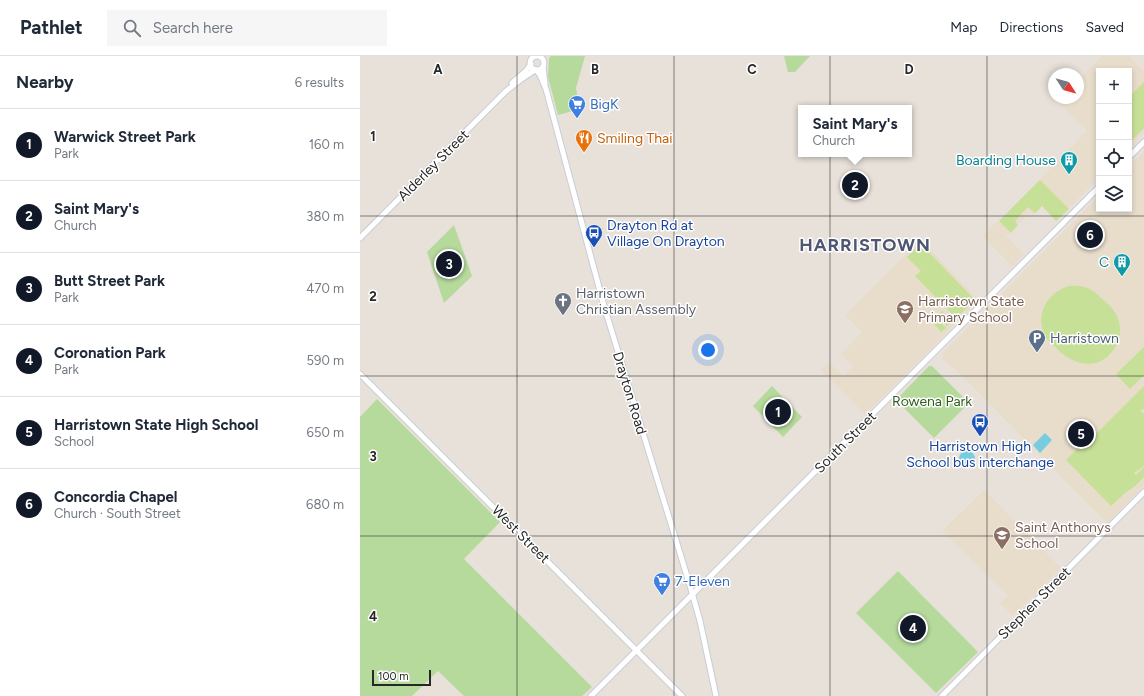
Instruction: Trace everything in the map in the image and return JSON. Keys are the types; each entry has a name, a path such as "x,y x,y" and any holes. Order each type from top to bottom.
{"street":[{"path":"537,56 544,62 540,70 536,70 532,68 530,61 537,56"},
{"name":"Alderley Street","path":"505,92 513,81 526,71 530,61"},
{"name":"Drayton Road","path":"544,62 546,89"},
{"name":"Alderley Street","path":"360,238 505,92 536,70"},
{"name":"Drayton Road","path":"536,70 540,75 546,89 604,306 700,621 716,696"},
{"path":"1132,154 1144,142"},
{"name":"South Street","path":"591,696 1096,190"},
{"name":"West Street","path":"360,374 682,696"},
{"name":"Stephen Street","path":"942,696 1144,492"}],"shaded area":[{"path":"1102,56 1129,56 1144,72 1144,132 1132,144 1132,68 1096,68 1096,181 1056,221 1042,206 1033,216 1030,213 1006,236 1024,254 1012,266 982,236 999,221 1087,131 1060,104 1084,104 1084,74"},
{"path":"1144,152 1144,486 1107,523 961,375 943,359 943,353 1096,199 1096,212 1132,212 1132,163"},
{"name":"Harristown State Primary School","path":"921,240 979,300 865,414 821,370 829,362 843,376 853,367 841,354 862,332 845,315"},
{"name":"Saint Anthonys School","path":"984,490 1061,568 1013,616 1000,603 1008,595 942,531"}],"green space":[{"path":"551,56 585,56 576,88 580,109 558,115 548,77 549,58"},
{"path":"784,56 810,56 795,72 788,72"},
{"path":"1144,82 1144,128 1132,140 1132,104 1132,94"},
{"path":"1040,180 1069,209 1056,221 1042,206 1035,213 1028,207 1015,221 1018,225 1011,233 999,221"},
{"path":"454,225 472,276 444,303 427,252"},
{"path":"921,244 975,300 956,318 915,276 921,271 907,257"},
{"path":"1069,286 1082,286 1093,291 1113,309 1117,316 1120,333 1117,344 1111,353 1099,362 1086,364 1073,360 1060,352 1047,339 1043,331 1041,322 1042,314 1048,300 1061,289"},
{"path":"942,311 952,321 947,326 938,316"},
{"path":"936,318 946,328 941,332 932,322"},
{"path":"1144,347 1144,375 1130,389 1116,374"},
{"name":"Rowena Park","path":"929,366 932,366 969,403 934,438 896,400"},
{"path":"772,386 802,417 783,437 753,406"},
{"path":"1144,386 1144,409 1140,410 1144,414 1144,466 1134,473 1136,475 1144,467 1144,477 1111,506 1066,460 1094,432 1096,434"},
{"path":"377,399 500,522 464,559 592,687 582,696 464,696 438,671 412,696 360,696 360,417"},
{"path":"898,571 978,652 936,693 856,613"}],"water":[{"path":"1045,433 1052,440 1040,453 1033,445"},
{"path":"967,451 973,453 975,459 973,465 967,467 961,465 959,459 961,453"}],"place":[{"name":"BigK","path":"577,119"},
{"name":"Smiling Thai","path":"584,153"},
{"name":"Boarding House","path":"1069,175"},
{"name":"Saint Mary's","path":"855,185"},
{"name":"Concordia Chapel","path":"1090,235"},
{"name":"Drayton Rd at Village On Drayton","path":"594,248"},
{"name":"Butt Street Park","path":"449,264"},
{"name":"C","path":"1122,277"},
{"name":"Harristown Christian Assembly","path":"563,316"},
{"name":"Harristown State Primary School","path":"905,324"},
{"name":"Harristown","path":"1037,353"},
{"name":"Warwick Street Park","path":"778,412"},
{"name":"Harristown State High School","path":"1081,434"},
{"name":"Harristown High School bus interchange","path":"980,437"},
{"name":"Saint Anthonys School","path":"1002,550"},
{"name":"7-Eleven","path":"662,596"},
{"name":"Coronation Park","path":"913,628"}],"district":[{"name":"HARRISTOWN","path":"865,245"}]}
